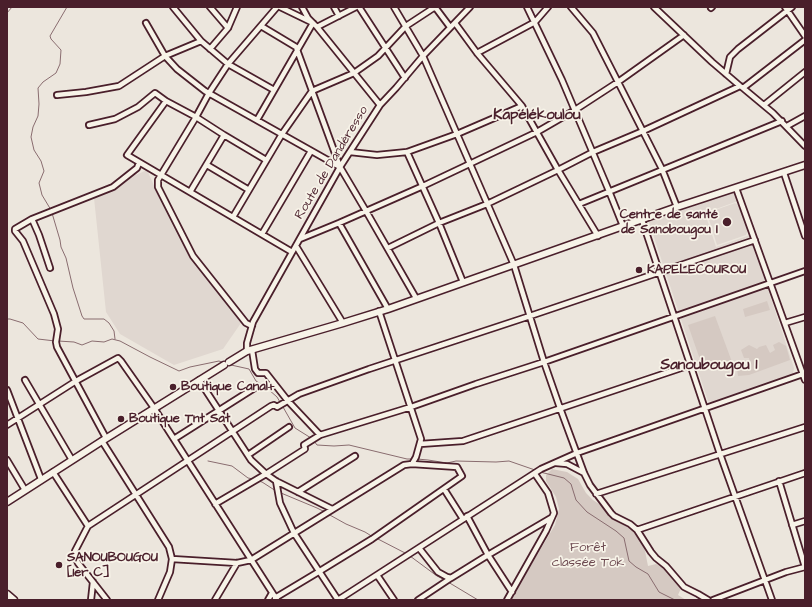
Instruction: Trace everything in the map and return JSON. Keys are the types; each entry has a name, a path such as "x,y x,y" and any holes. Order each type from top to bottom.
{"highway":[{"path":"7,502 104,439 249,351 388,309 677,207 805,165"},
{"path":"8,596 14,600"}],"street":[{"path":"173,7 201,41 228,64 274,90"},
{"path":"210,7 228,28"},
{"path":"210,49 228,28 237,7"},
{"path":"252,326 246,323 193,256 158,187 158,180 209,93 228,64 277,7"},
{"path":"280,7 313,23"},
{"path":"302,7 308,18 380,105"},
{"path":"334,7 339,16"},
{"path":"317,27 358,7 405,78"},
{"path":"394,7 423,56 514,265 544,362 584,473 590,485 614,516 630,524 637,530 650,552 666,566 684,587 708,600"},
{"path":"233,217 282,134 312,90 354,73 378,56 406,26 435,7 450,27"},
{"path":"527,7 562,80 623,226"},
{"path":"477,53 535,22 548,7"},
{"path":"571,7 593,33 662,169 677,207"},
{"path":"654,7 712,62 782,121 805,146"},
{"name":"Route de Dandéresso","path":"286,402 266,373 258,373 255,369 247,343 252,326 340,167 380,105 468,8"},
{"path":"726,74 730,57 788,8 805,36"},
{"path":"146,23 166,56 177,69 209,93 340,167"},
{"path":"257,120 313,23"},
{"path":"455,23 477,53 522,106 558,170 598,236"},
{"path":"261,26 296,47 340,167 416,298"},
{"path":"300,239 423,186 537,132 575,110 618,82 684,35"},
{"path":"388,248 439,223 487,204 593,152 741,87 805,40"},
{"path":"57,94 86,92 118,86 166,56 201,41"},
{"path":"764,105 805,72"},
{"path":"89,125 115,119 138,107 155,93 266,160"},
{"path":"166,101 127,155 292,252"},
{"path":"350,152 377,155 408,152 456,134 522,106"},
{"path":"787,126 805,116"},
{"path":"579,204 782,121"},
{"path":"190,192 224,135"},
{"path":"262,234 311,151"},
{"path":"408,152 463,282"},
{"path":"139,163 137,168 113,187 32,219 15,229 15,231 23,241 54,314 58,329 56,341 57,348 76,381 104,439 169,547 172,559 170,572 158,600"},
{"path":"207,165 249,190"},
{"path":"784,172 803,225 805,236"},
{"path":"276,480 280,503 294,533 338,600 541,469 577,454 705,409 804,377 736,188"},
{"path":"32,219 50,268"},
{"path":"642,220 720,454 772,600"},
{"path":"339,223 388,309"},
{"path":"108,600 92,582 78,563 75,556 75,551 88,526 272,406 274,405 277,407 299,394 395,360 755,240"},
{"path":"296,246 343,323"},
{"path":"216,504 305,449 304,445 320,435 411,407 805,271"},
{"path":"379,311 422,439 414,461"},
{"path":"785,323 805,317"},
{"path":"7,424 76,381 118,358 121,360 154,408 216,504 251,560 276,599 372,539 462,476 458,467 414,461 404,465 251,560 237,563 172,559"},
{"path":"420,444 463,441 690,365"},
{"path":"25,380 72,460"},
{"path":"199,380 251,460 266,474 332,509"},
{"path":"174,439 256,387"},
{"path":"7,390 41,479"},
{"path":"286,402 320,435"},
{"path":"248,455 289,427"},
{"path":"596,494 805,427"},
{"path":"298,492 355,456"},
{"path":"7,460 25,490"},
{"path":"556,462 567,464 584,473"},
{"path":"53,472 88,526"},
{"path":"507,600 546,531 554,513 548,493 535,473"},
{"path":"637,530 805,473"},
{"path":"713,600 786,572 805,567 779,481"},
{"path":"444,489 465,518 512,592"},
{"path":"418,600 488,555 551,518"},
{"path":"792,525 805,521"},
{"path":"419,548 438,572 451,578"},
{"path":"215,600 237,563"},
{"path":"377,575 394,600"},
{"path":"91,600 92,582"},
{"path":"268,600 272,593"}],"shaded area":[{"path":"147,170 160,199 162,199 192,258 241,323 223,349 174,365 120,334 106,312 94,198 117,188 129,178"},
{"path":"735,191 738,201 705,213 716,247 750,235 794,368 793,374 712,402 708,401 649,222"},
{"name":"Centre de santé de Sanobougou I","path":"735,203 739,205 748,230 746,235 717,245 707,213"}],"green space":[{"path":"767,301 770,310 745,317 743,309"},
{"path":"715,316 732,362 704,371 688,325"},
{"path":"779,342 786,346 790,360 749,375 738,376 736,362 740,361 744,367 750,364 749,358 744,358 741,350 749,345 757,349 766,345 770,353 775,350 773,345"},
{"name":"Forêt classée Tok","path":"552,469 567,472 578,479 586,493 593,500 602,506 616,521 631,529 644,546 648,566 656,564 666,569 682,586 678,595 686,600 510,600 555,525 559,509 556,497 546,481 546,475"}],"waterway":[{"path":"7,13 12,7"},
{"path":"51,210 42,195 39,183 44,171 41,161 34,150 31,137 33,127 38,116 38,88 43,82 56,73 60,64 61,50 50,36 67,7"},
{"path":"52,213 82,316 84,319 104,319 109,323 114,331 115,339"},
{"path":"7,319 23,323 38,339 55,341"},
{"path":"58,341 74,342 82,345 92,341 104,342 112,339 120,341 179,371 190,367 219,361 224,363"},
{"path":"231,365 249,369 256,381 268,389 280,402"},
{"path":"283,407 295,428 311,438"},
{"path":"314,441 317,445 349,445 407,459 413,459"},
{"path":"417,459 447,463 456,461 509,461 535,470"},
{"path":"208,461 232,466 248,478 253,479"},
{"path":"540,472 564,478 571,484 576,500 587,512 624,538 629,561 648,574 659,592 675,600"},
{"path":"258,481 276,491"},
{"path":"281,493 325,512"},
{"path":"328,514 373,537"},
{"path":"376,538 407,554"},
{"path":"410,556 437,576 445,580"},
{"path":"448,582 478,600"}],"place":[{"name":"Centre de santé de Sanobougou I","path":"727,222"},
{"name":"KAPELECOUROU","path":"639,270"},
{"name":"Boutique Canal+","path":"173,387"},
{"name":"Boutique Tnt Sat","path":"121,419"},
{"name":"SANOUBOUGOU [1er C]","path":"59,565"}],"district":[{"name":"Kapélékoulou","path":"537,116"},
{"name":"Sanoubougou 1","path":"709,366"}]}
